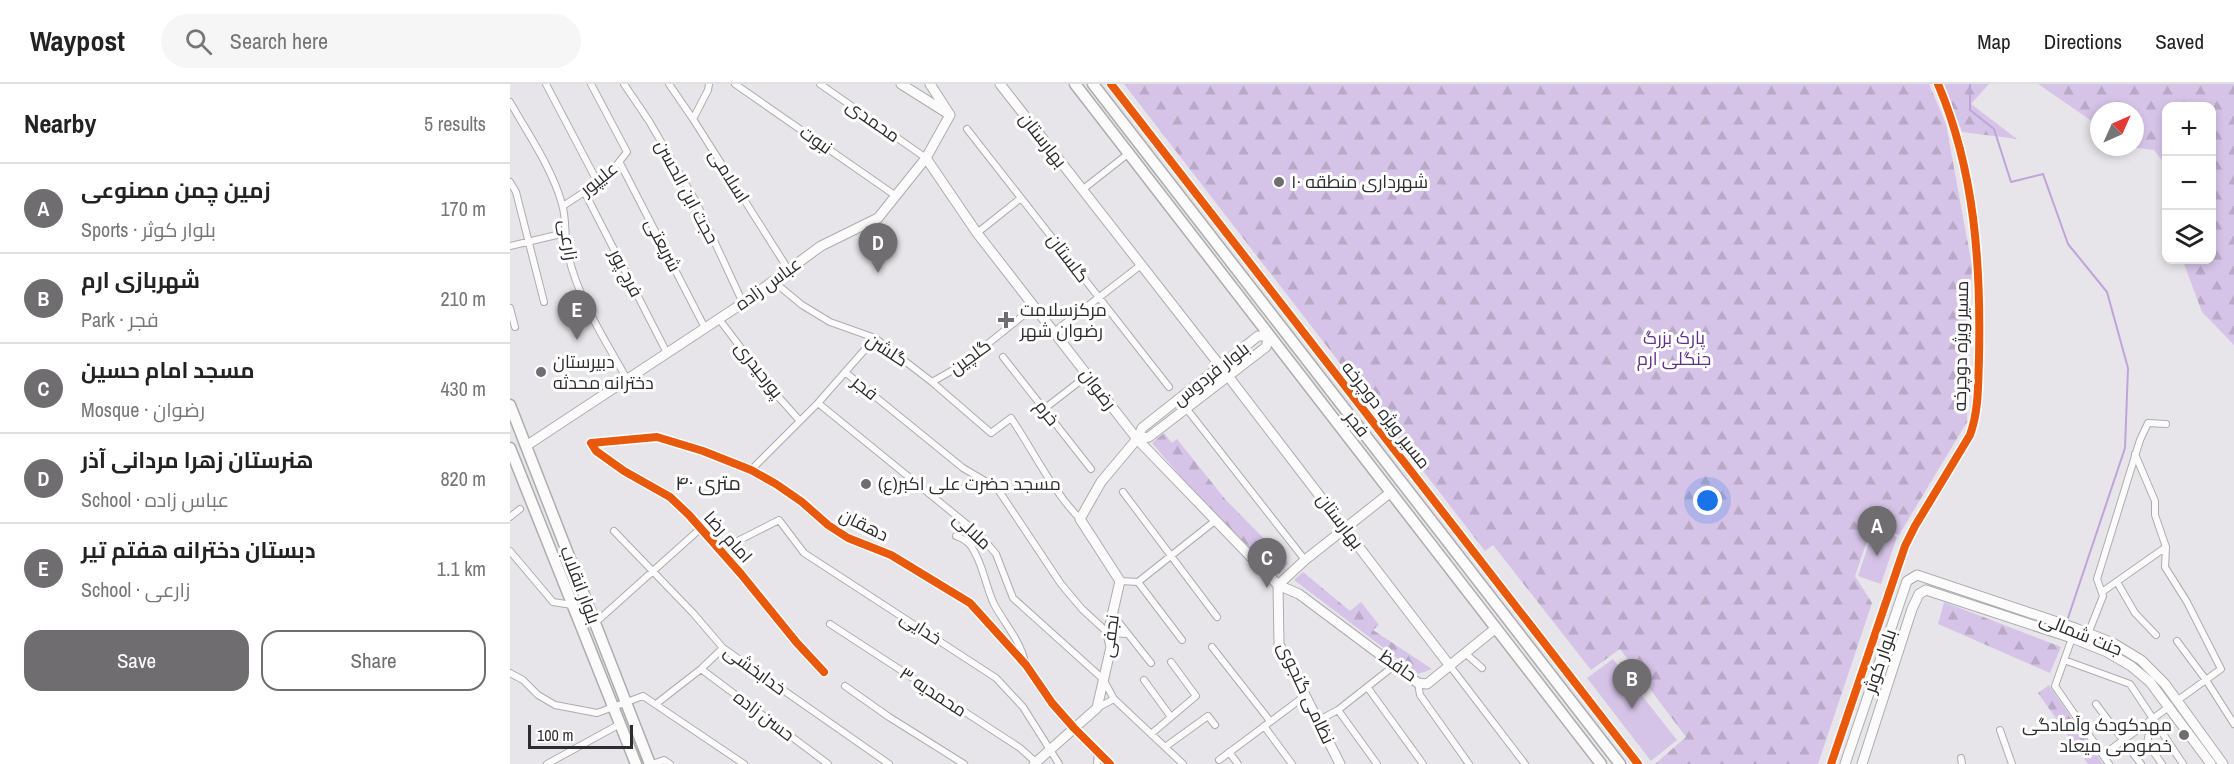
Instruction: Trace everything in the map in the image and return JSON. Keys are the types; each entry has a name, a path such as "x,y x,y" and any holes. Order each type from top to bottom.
{"main road":[{"path":"901,84 950,115"},
{"path":"930,84 950,115"},
{"name":"بهارستان","path":"1000,84 1346,528 1450,666"},
{"name":"فجر","path":"1076,84 1601,764"},
{"name":"فجر","path":"1093,84 1620,764"},
{"name":"عباس زاده","path":"526,446 743,303 821,246 878,218 926,158 950,115"},
{"path":"1129,153 1140,144"},
{"name":"رضوان","path":"926,158 977,233 1137,439 1278,585 1299,594"},
{"path":"1269,336 1281,327"},
{"name":"بلوار فردوس","path":"1258,336 1269,336 1266,347 1149,437 1137,439 1142,428 1258,336"},
{"path":"1179,399 1186,408"},
{"name":"بلوار انقلاب","path":"510,405 651,764"},
{"path":"1120,581 1080,519 1101,482 1137,439"},
{"path":"511,452 526,446"},
{"name":"بلوار انقلاب","path":"511,452 636,764"},
{"path":"1278,585 1305,560 1391,492"},
{"name":"بلوار کوثر","path":"1845,764 1907,581 1917,575 1928,579"},
{"path":"1926,590 1928,579"},
{"name":"جنت شمالی","path":"1928,579 2113,643 2141,660 2165,684 2211,764"},
{"name":"نجفی","path":"1097,708 1111,647 1108,633 1120,581"},
{"name":"نظامی گنجوی","path":"1278,585 1279,644 1340,764"},
{"name":"جنت شمالی","path":"1926,590 2108,652 2131,666 2174,703"},
{"name":"بلوار کوثر","path":"1862,764 1912,609 1919,594 1926,590"},
{"name":"حافظ","path":"1299,594 1418,683 1426,684 1496,628"},
{"path":"1496,628 1508,618"},
{"path":"1036,763 1097,708"},
{"name":"جنت شمالی","path":"2191,728 2223,764"}],"street":[{"path":"546,84 598,183"},
{"name":"علیپور","path":"563,206 598,183 620,163 627,152 591,84"},
{"name":"حجت ابن الحسن","path":"624,84 649,121 696,202 743,303"},
{"name":"اسلامی","path":"669,84 788,269"},
{"path":"693,119 709,84"},
{"name":"نبوت","path":"735,84 896,196"},
{"name":"محمدی","path":"820,84 926,158"},
{"name":"زارعی","path":"510,102 553,181 563,206 568,255 575,278 594,320 627,379"},
{"name":"گلستان","path":"967,129 1169,387"},
{"path":"1082,190 1129,153"},
{"name":"شریعتی","path":"620,163 705,328"},
{"path":"510,182 516,192 544,302"},
{"name":"فرج پور","path":"585,193 667,353"},
{"path":"977,233 1021,198"},
{"path":"510,246 565,233"},
{"path":"1054,332 1141,265"},
{"name":"گلشن","path":"773,281 802,305 830,322 875,338 932,382 991,433 1011,418 1034,451 1047,477 1080,519"},
{"name":"گلچین","path":"932,382 960,366 1035,306"},
{"path":"510,308 515,327"},
{"name":"پورحیدری","path":"719,319 775,393 800,421"},
{"path":"751,470 818,403 875,338"},
{"name":"خرم","path":"1003,357 1091,469"},
{"name":"فجر","path":"845,372 963,468 997,488 1061,584 1082,609 1108,633"},
{"path":"1044,409 1088,375"},
{"name":"ملالی","path":"818,403 980,535 996,554 1013,598 1103,679 1114,699 1182,764"},
{"path":"1186,408 1305,560"},
{"path":"2088,634 2103,596 2097,579 2135,454 2148,423 2166,424"},
{"name":"دهقان","path":"591,443 657,437 703,451 751,470 802,502 828,525 848,538 891,555 970,603 1026,665 1052,703 1110,764"},
{"name":"امام رضا","path":"591,443 596,451 624,471 670,497 701,528 790,636 825,672"},
{"path":"2103,755 2221,669 2187,602 2165,567 2166,547 2155,515 2155,501 2135,454"},
{"path":"1123,492 1217,617"},
{"path":"510,517 520,509"},
{"name":"خدایی","path":"720,550 779,520 804,553 996,678 1023,707 1059,764"},
{"path":"1120,581 1138,582 1216,520"},
{"path":"595,623 701,528"},
{"name":"خدابخشی","path":"614,531 693,613 723,648 889,764"},
{"path":"956,536 970,544 976,555 993,602 1023,652 1026,665"},
{"path":"2102,592 2166,547"},
{"path":"510,551 553,602 572,605"},
{"path":"1138,582 1182,640"},
{"path":"2117,582 2135,613 2156,635"},
{"path":"1113,615 1151,663"},
{"name":"محمدیه ۳","path":"830,624 1020,748 1036,763"},
{"path":"1108,633 1128,634"},
{"path":"2072,638 2055,686 2109,764"},
{"path":"2177,641 2206,680 2234,724"},
{"path":"1212,647 1270,721"},
{"path":"656,704 701,669 723,648"},
{"path":"1466,653 1482,668"},
{"path":"2064,660 2130,684 2183,764"},
{"path":"1151,734 1196,696 1171,662"},
{"path":"1319,720 1338,710 1395,664"},
{"path":"1450,666 1525,764"},
{"name":"حسن زاده","path":"701,669 828,764"},
{"path":"510,673 523,680 538,695 555,705 597,713 643,696 744,764"},
{"path":"1144,680 1171,717"},
{"path":"1418,683 1420,695 1469,764"},
{"path":"845,686 964,764"},
{"path":"1368,687 1423,764"},
{"path":"1219,760 1306,695"},
{"path":"1097,708 1114,699"},
{"path":"2096,704 2141,764"},
{"path":"1338,710 1377,764"},
{"path":"1165,747 1208,716 1215,725"},
{"path":"2152,720 2147,743 2162,764"},
{"path":"547,764 620,724"},
{"path":"1264,726 1292,764"},
{"path":"2000,730 2012,764"},
{"path":"1097,764 1098,752"},
{"path":"1229,752 1238,764"},
{"path":"651,764 664,760 670,764"}],"green space":[{"name":"پارک بزرگ جنگلی ارم","path":"1124,84 1929,84 1946,124 1972,266 1967,422 1899,535 1872,526 1855,576 1872,603 1818,764 1655,764 1686,737 1620,649 1591,670 1493,545 1485,551"},
{"path":"1944,84 1989,84 1971,104 2017,139 1962,132"},
{"path":"2038,84 2234,84 2234,345 2202,312 2184,264 2216,264 2216,102 2162,102 2162,160 2154,150 2144,149 2144,102 2090,102 2090,120"},
{"path":"1164,433 1172,443 1177,439 1225,499 1288,563 1279,574 1213,514 1152,443"},
{"path":"1874,528 1897,537 1881,584 1858,576"},
{"path":"1303,572 1350,611 1361,602 1379,625 1373,630 1432,669 1418,674 1294,580"},
{"path":"1944,602 2061,647 2050,673 1938,624"},
{"path":"1613,659 1677,740 1651,761 1587,678"},
{"path":"2049,685 2103,764 2088,764 2038,693"}],"waterway":[{"path":"1970,84 1970,110 1994,129 2011,182 2043,174 2068,244 2107,292 2128,368 2125,448 2068,618"}],"cycle path":[{"name":"مسیر ویژه دوچرخه","path":"1111,84 1638,764"},
{"name":"مسیر ویژه دوچرخه","path":"1831,764 1905,546 1970,435 1977,407 1979,288 1973,219 1960,150 1938,84"},
{"path":"824,672 689,515 670,497 624,471 596,451 591,443 657,437 703,451 751,470 802,502 828,525 848,538 891,555 970,603 1026,665 1052,703 1110,764"}],"place":[{"name":"شهرداری منطقه ۱۰","path":"1279,182"},
{"name":"هنرستان زهرا مردانی آذر","path":"878,273"},
{"name":"مرکزسلامت رضوان شهر","path":"1006,320"},
{"name":"دبستان دخترانه هفتم تیر","path":"577,340"},
{"name":"دبیرستان دخترانه محدثه","path":"541,372"},
{"name":"مسجد حضرت علی اکبر(ع)","path":"866,484"},
{"name":"زمین چمن مصنوعی","path":"1877,556"},
{"name":"مسجد امام حسین","path":"1267,588"},
{"name":"شهربازی ارم","path":"1632,709"},
{"name":"مهدکودک وآمادگی خصوصی میعاد","path":"2184,735"}],"district":[{"name":"۴۰ متری","path":"708,483"}]}
